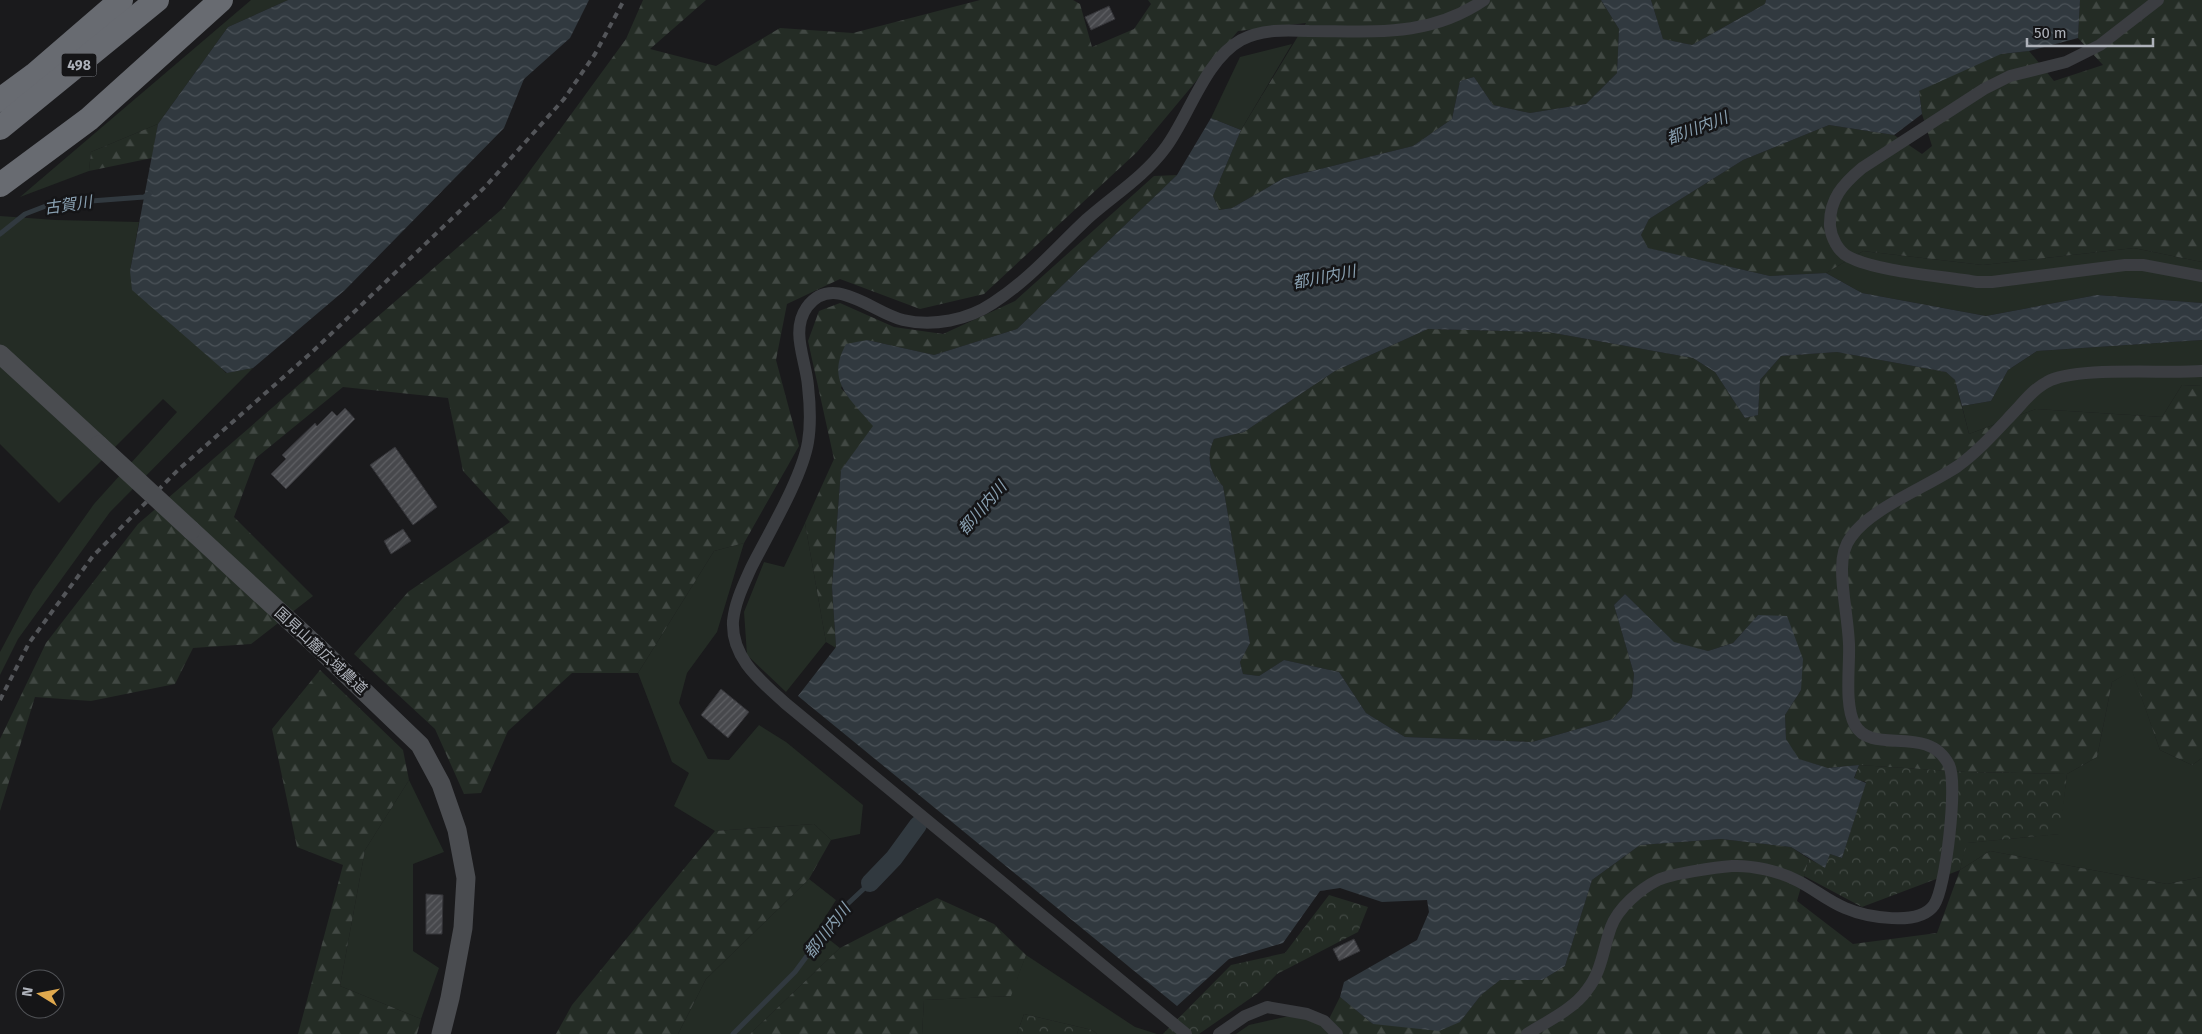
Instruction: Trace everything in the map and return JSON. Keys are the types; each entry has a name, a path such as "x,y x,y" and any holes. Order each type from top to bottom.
{"highway":[{"path":"0,100 34,75 121,0"},
{"name":"498","path":"0,128 157,0"},
{"path":"0,185 89,119 221,0"}],"street":[{"path":"1186,1034 785,703 750,671 738,651 733,624 738,596 800,468 808,446 810,426 808,384 799,340 801,317 808,305 820,294 838,292 855,297 882,313 904,320 930,323 951,321 988,306 1020,285 1088,218 1146,171 1167,146 1205,79 1220,59 1238,41 1258,34 1286,30 1397,32 1421,28 1448,21 1484,0"},
{"path":"2158,0 2100,45 2066,62 2010,76 1984,89 1862,168 1844,184 1834,199 1830,214 1831,232 1838,248 1847,257 1869,265 1977,282 1992,282 2125,264 2143,265 2202,276"},
{"name":"国見山麓広域農道","path":"0,354 321,650 420,745 440,784 457,830 466,878 463,928 441,1034"},
{"path":"1527,1034 1568,1008 1586,993 1600,970 1612,924 1632,898 1660,879 1733,866 1762,869 1795,879 1842,907 1863,915 1904,918 1921,916 1933,907 1942,888 1948,845 1952,801 1950,766 1935,748 1920,741 1873,738 1862,734 1853,722 1849,705 1849,642 1842,569 1844,550 1847,544 1866,520 1958,465 1984,444 2029,396 2047,381 2071,374 2202,371"},
{"path":"1219,1034 1245,1016 1267,1007 1307,1014 1324,1021 1337,1034"}],"green space":[{"path":"251,0 288,0 228,27 158,124 91,152 89,171 20,197"},
{"path":"643,0 706,0 650,49 716,66 780,28 853,33 980,0 1073,0 1080,4 1092,47 1134,29 1151,4 1148,0 1601,0 1619,29 1617,73 1586,104 1530,113 1493,105 1474,77 1460,81 1452,119 1413,146 1284,178 1232,208 1219,210 1213,196 1241,130 1306,23 1238,31 1137,152 984,294 920,309 840,279 787,304 776,360 799,446 744,543 714,551 638,673 572,673 508,731 481,793 464,794 435,729 354,654 408,592 510,522 463,471 448,398 343,387 256,458 234,517 313,596 251,644 193,648 175,684 91,701 35,697 0,811 0,739 46,643 138,524 502,209 626,39"},
{"path":"1651,0 1766,0 1765,4 1692,45 1663,39"},
{"path":"2080,0 2202,0 2202,262 2134,248 1983,265 1863,251 1826,273 1770,276 1647,248 1641,235 1649,219 1743,160 1829,125 1894,135 1922,154 1932,146 1922,114 1919,91 1993,55 2029,51 2054,81 2103,65 2078,38"},
{"path":"1292,44 1241,130 1211,118 1240,57"},
{"path":"158,124 152,158 89,171 91,152"},
{"path":"1177,175 1017,329 934,355 867,340 841,388 874,426 841,470 832,587 836,648 826,642 805,523 834,459 808,341 819,311 840,303 894,327 943,334 1015,301 1154,176"},
{"path":"0,216 56,220 139,222 130,271 226,373 253,368 110,512 18,639 0,675 0,652 33,590 94,504 177,412 163,399 59,503 0,444"},
{"path":"2134,248 2202,262 2202,303 2097,295 1986,316 1862,293 1826,273 1863,251 1983,265"},
{"path":"1428,329 1548,332 1693,358 1715,372 1745,418 1758,415 1760,380 1781,356 1837,352 1946,372 1955,380 1969,434 2036,409 2162,417 2182,385 2202,386 2202,758 2192,765 2160,750 2132,671 2112,682 2097,757 2067,774 1966,772 1859,765 1828,768 1798,759 1786,739 1785,715 1801,690 1758,615 1733,643 1708,651 1674,643 1625,594 1614,605 1634,674 1632,697 1613,719 1532,742 1405,737 1366,713 1339,672 1284,660 1259,676 1243,674 1240,662 1250,643 1223,486 1215,476 1210,464 1210,452 1214,439 1244,432 1335,371"},
{"path":"2202,340 2202,386 2182,385 2162,417 2036,409 1969,434 1962,406 1991,401 2008,370 2037,351"},
{"path":"805,523 826,642 786,692 747,655 744,612 764,562 784,567"},
{"path":"744,543 717,632 687,673 679,703 708,759 729,760 759,725 786,742 863,805 860,834 831,840 814,824 715,831 674,806 689,773 672,762 638,673 714,551"},
{"path":"320,670 403,750 409,780 365,850 340,986 421,1019 417,1034 298,1034 343,865 297,847 272,729"},
{"path":"2132,670 2160,750 2192,765 2202,758 2202,877 2167,884 1990,851 1960,870 1966,843 2059,834 2067,774 2097,757 2112,682"},
{"path":"1859,765 1966,772 2067,774 2060,834 1967,843 1960,870 1862,907 1804,876 1809,859 1825,867 1830,854 1842,858 1866,782 1854,779"},
{"path":"409,780 444,852 413,864 413,951 439,968 421,1019 340,986 365,850"},
{"path":"814,824 831,840 809,879 706,979 678,1034 556,1034 572,1005 715,831"},
{"path":"1721,839 1791,847 1809,859 1797,901 1853,944 1937,933 1960,870 1990,851 2167,884 2202,877 2202,1034 1331,1034 1327,1023 1340,997 1373,1024 1460,1022 1481,995 1500,980 1542,980 1565,966 1592,880 1640,845"},
{"path":"809,879 836,900 817,930 840,948 750,1034 678,1034 706,979"},
{"path":"1329,895 1368,907 1358,932 1277,974 1258,993 1199,1034 1163,1034 1231,965 1285,953"},
{"path":"937,898 994,924 1026,955 1011,996 924,1000 922,1034 750,1034 840,948"},
{"path":"1026,955 1135,1027 1157,1034 1097,1034 1092,1030 1024,1014 1017,1034 922,1034 924,1000 1010,996"},
{"path":"1024,1014 1092,1030 1097,1034 1017,1034"},
{"path":"1289,1016 1327,1023 1331,1034 1236,1034 1249,1025"}],"water":[{"path":"288,0 589,0 570,38 524,79 504,128 345,290 253,368 227,373 132,290 130,271 158,124 228,27"},
{"path":"1601,0 1651,0 1663,39 1692,45 1765,4 1766,0 2080,0 2078,38 2029,51 2001,54 1919,91 1922,114 1894,135 1829,125 1743,160 1649,219 1641,235 1648,248 1770,276 1826,273 1862,293 1986,316 2097,295 2202,303 2202,340 2037,351 2008,370 1991,401 1962,406 1955,380 1946,372 1837,352 1781,356 1760,380 1758,415 1745,418 1715,372 1693,358 1548,332 1428,329 1335,371 1244,432 1214,439 1210,452 1210,464 1215,476 1223,486 1250,643 1240,662 1243,674 1259,676 1284,660 1339,672 1366,713 1405,737 1532,742 1613,719 1632,697 1634,674 1614,605 1625,594 1674,642 1708,651 1733,643 1758,615 1787,616 1803,659 1801,690 1785,715 1786,739 1799,759 1828,768 1859,765 1854,778 1866,783 1842,858 1830,854 1825,868 1791,847 1721,839 1640,845 1592,880 1565,966 1542,980 1500,980 1481,995 1460,1022 1439,1031 1373,1024 1340,997 1344,982 1417,940 1429,912 1427,900 1382,902 1340,888 1320,891 1283,943 1229,959 1177,1006 798,696 836,647 832,587 841,470 873,426 843,389 838,369 840,357 846,344 867,340 934,355 1017,329 1177,175 1211,118 1241,130 1213,196 1219,210 1232,208 1284,178 1413,146 1452,119 1460,81 1474,77 1493,105 1530,113 1586,104 1617,73 1619,29"}],"building":[{"path":"1109,6 1115,19 1091,30 1085,17"},
{"path":"345,408 355,419 286,489 271,474 286,459 282,455 315,423 317,426 332,411 337,416"},
{"path":"395,447 437,507 413,525 370,465"},
{"path":"403,529 411,541 391,554 384,541"},
{"path":"721,689 749,712 728,738 701,715"},
{"path":"426,894 443,895 442,934 426,934"},
{"path":"1354,939 1360,951 1339,961 1333,949"}],"waterway":[{"name":"古賀川","path":"0,234 25,214 51,204 144,197 150,193"},
{"name":"都川内川","path":"870,883 894,858 918,825"},
{"name":"都川内川","path":"733,1034 795,972 841,910 870,883"}],"railway":[{"path":"0,700 29,643 93,556 178,470 311,353 485,187 564,99 595,54 624,0"}]}
